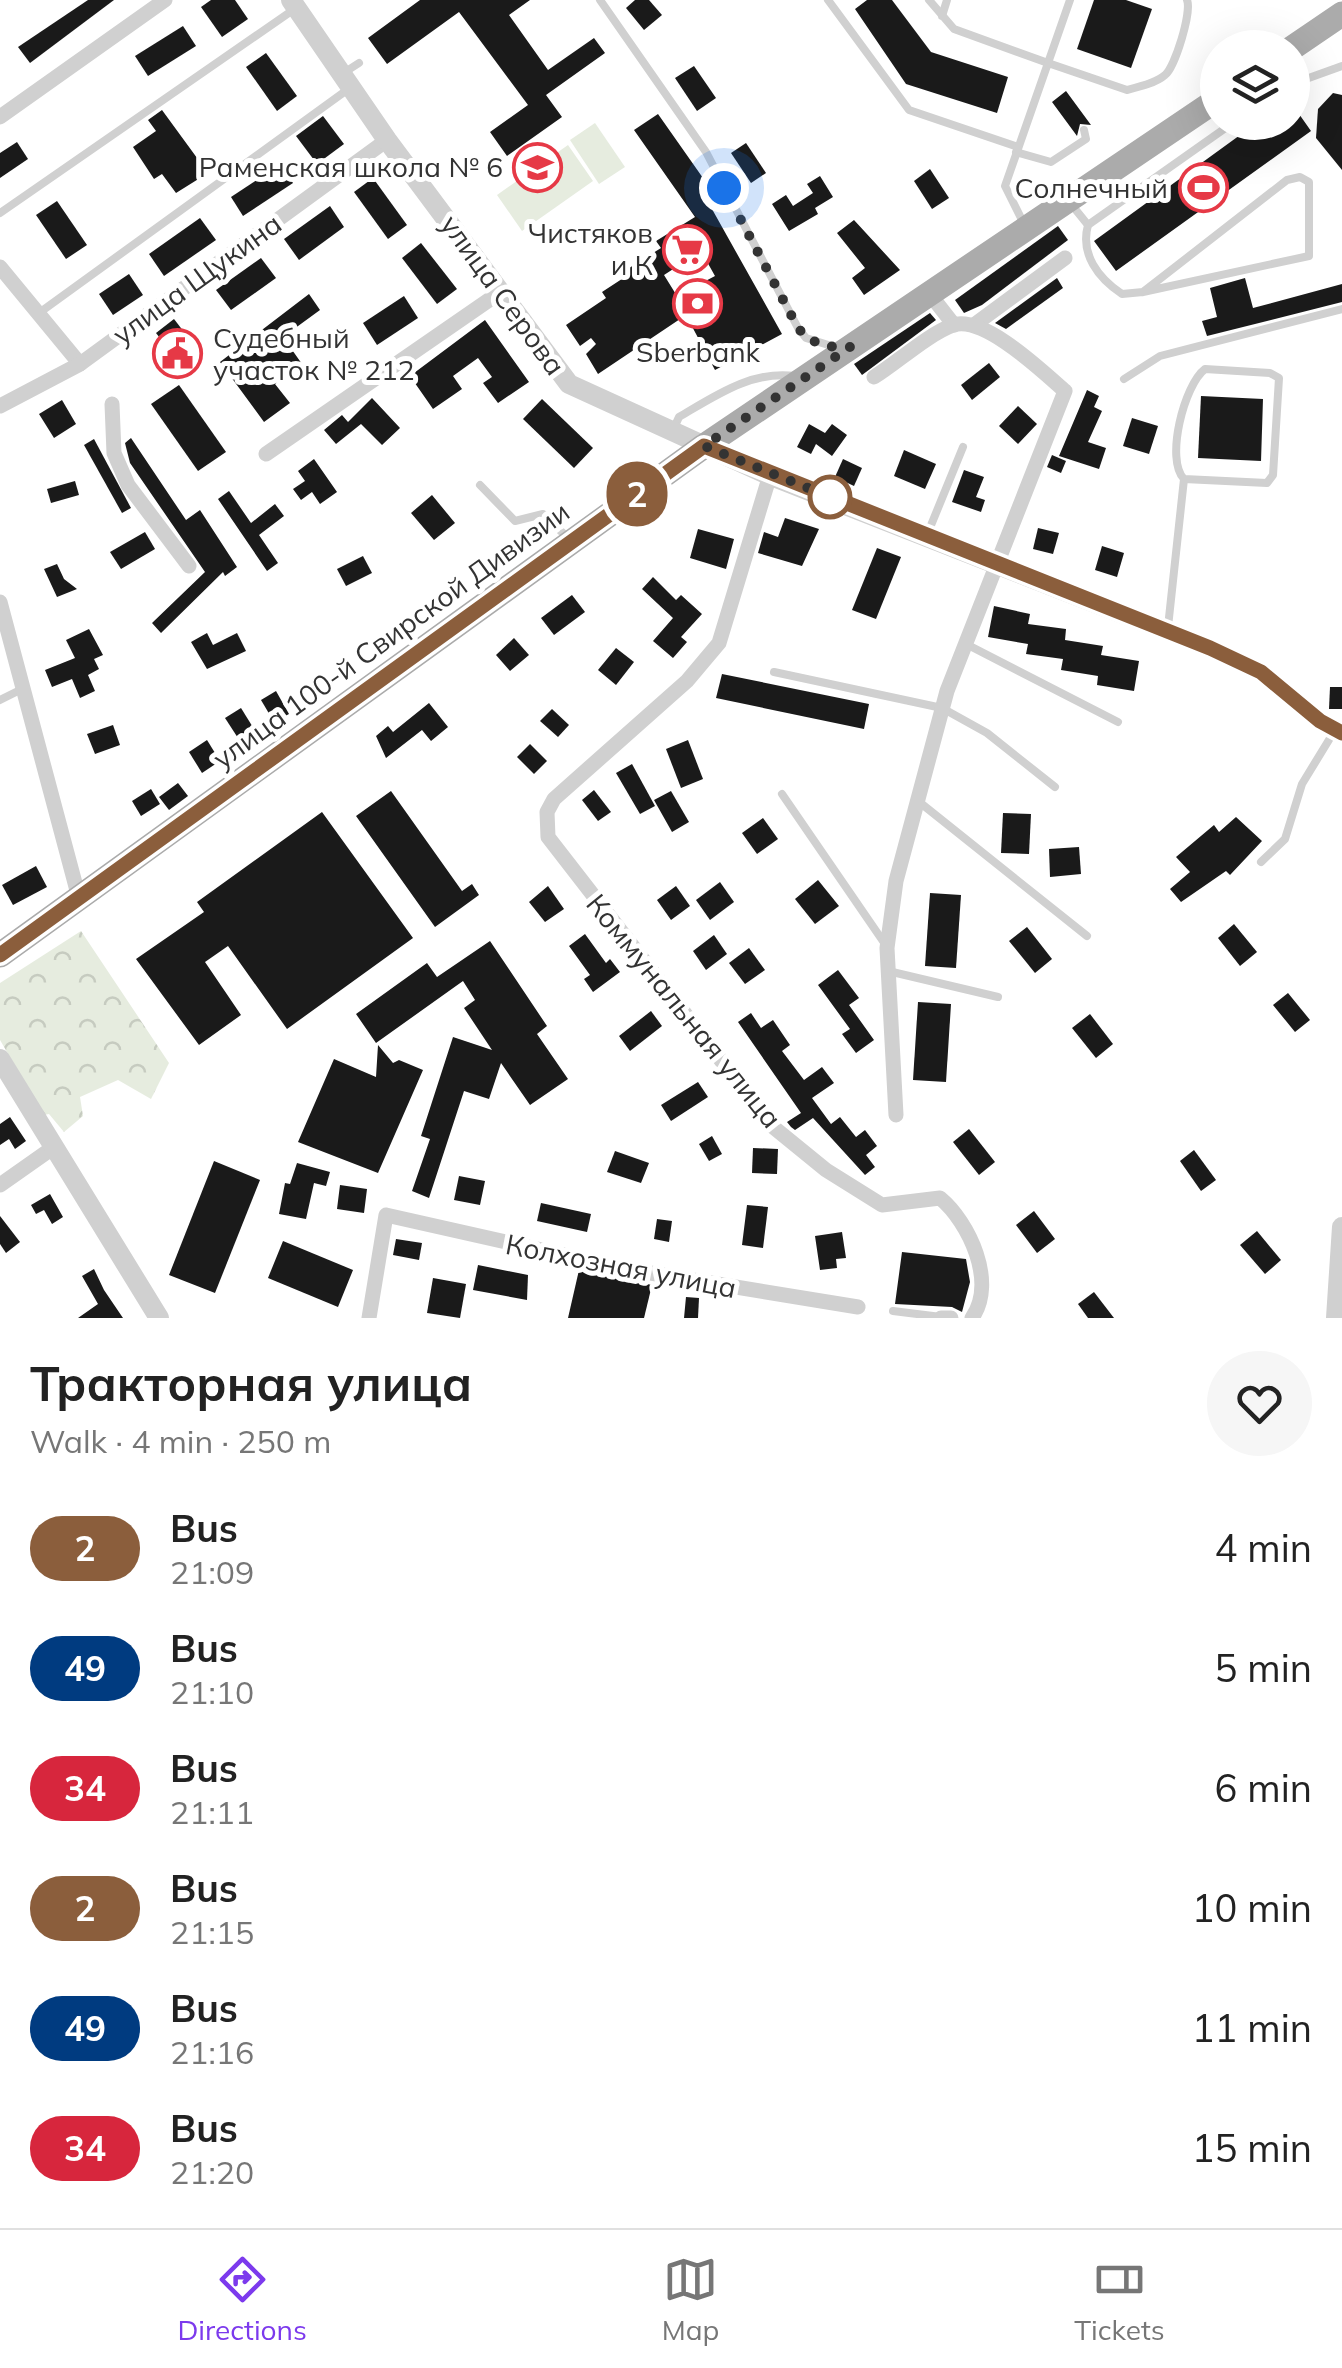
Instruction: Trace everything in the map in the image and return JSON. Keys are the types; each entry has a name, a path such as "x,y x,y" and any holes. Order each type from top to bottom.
{"main road":[{"path":"1310,36 1342,14"},
{"name":"улица 100-й Свирской Дивизии","path":"3,945 78,898 704,446 1200,111"}],"street":[{"path":"0,118 165,0"},
{"name":"улица Серова","path":"294,4 350,75 387,140 569,384 770,475 1168,631 1261,672 1338,732"},
{"name":"улица Щукина","path":"0,406 80,364 387,140"},
{"path":"974,325 1065,258"},
{"path":"0,267 80,364"},
{"path":"266,454 502,291"},
{"path":"929,294 954,325"},
{"path":"874,377 954,325 974,325 996,336 1065,391 942,708 896,882 887,948 896,1115"},
{"path":"112,404 114,453 128,485 189,566"},
{"name":"Коммунальная улица","path":"770,475 719,643 687,682 554,799 546,812 548,837 772,1126 826,1170 882,1205 940,1198 957,1212 982,1264 972,1318"},
{"path":"0,602 20,690 78,898"},
{"path":"0,1060 159,1318"},
{"path":"0,1185 54,1147"},
{"name":"Колхозная улица","path":"368,1318 386,1214 542,1252 858,1307"},
{"path":"1336,1318 1342,1226"},
{"path":"792,1318 794,1298"},
{"path":"941,1317 951,1318"}],"lane":[{"path":"600,0 706,152 798,328 806,338 829,348 850,347"},
{"path":"828,0 908,110 1051,162 1086,138 1084,130"},
{"path":"929,0 958,31 1127,90 1163,77 1170,68 1190,12 1187,0"},
{"path":"942,16 947,0"},
{"path":"1026,228 1006,186 1070,0"},
{"path":"0,213 294,4"},
{"path":"1310,78 1342,66"},
{"path":"39,312 350,75"},
{"path":"1143,292 1287,180 1300,177 1310,182 1309,256 1143,292 1122,294 1110,286 1089,260 1084,240 1088,225 1208,140"},
{"path":"1068,200 1088,225"},
{"path":"1124,379 1160,356 1342,309"},
{"path":"1168,631 1184,479 1175,461 1187,387 1205,369 1270,373 1279,378 1273,475 1267,483 1184,479"},
{"path":"673,432 679,417 751,379 777,374 805,378"},
{"path":"927,537 964,447"},
{"path":"480,485 515,521 543,514 571,542"},
{"path":"966,644 1118,722"},
{"path":"774,672 942,708 987,733 1055,787"},
{"path":"0,700 20,690"},
{"path":"1262,862 1284,840 1302,784 1338,732"},
{"path":"782,794 887,948"},
{"path":"918,801 1087,936"},
{"path":"888,970 998,997"},
{"path":"893,1311 941,1317"}],"green space":[{"path":"595,123 625,167 599,184 570,140"},
{"path":"568,145 593,181 522,231 497,195"},
{"path":"81,931 169,1063 151,1099 118,1080 80,1097 83,1116 64,1132 49,1114 44,1115 0,1040 0,983"}],"building":[{"path":"88,0 114,0 30,63 18,47"},
{"path":"211,0 235,0 248,19 222,37 201,7"},
{"path":"420,0 530,0 509,15 548,70 594,38 605,53 546,95 562,117 507,156 490,132 528,105 459,12 387,64 368,38"},
{"path":"635,0 649,0 662,15 644,30 626,8"},
{"path":"867,0 892,0 931,52 1008,77 997,113 906,84 855,9"},
{"path":"1094,0 1126,0 1152,9 1131,68 1077,49"},
{"path":"183,26 196,46 148,76 135,56"},
{"path":"266,53 297,96 277,111 246,67"},
{"path":"694,66 716,98 697,111 675,78"},
{"path":"1066,91 1091,125 1080,124 1077,136 1052,102"},
{"path":"1333,93 1342,95 1342,170 1316,138 1318,109"},
{"path":"162,110 208,173 176,193 162,174 154,179 133,147 156,131 148,120"},
{"path":"658,114 710,188 703,193 782,334 715,370 686,315 598,374 586,354 596,344 591,338 580,346 566,325 606,298 602,292 628,275 626,270 661,248 656,241 695,217 634,130","holes":["701,251 715,276 677,296 664,275"]},
{"path":"323,116 344,144 317,164 296,136"},
{"path":"1233,140 1298,140 1116,271 1094,241"},
{"path":"17,142 28,159 0,178 0,153"},
{"path":"746,143 766,173 751,183 731,153"},
{"path":"281,164 293,183 243,216 231,197"},
{"path":"930,169 949,198 932,209 914,181"},
{"path":"820,176 833,197 815,208 818,214 789,231 772,204 786,195 793,206 813,193 807,184"},
{"path":"373,178 407,225 388,239 354,192"},
{"path":"57,201 87,245 66,259 36,215"},
{"path":"330,206 344,227 299,260 284,239"},
{"path":"200,218 216,240 164,276 149,254"},
{"path":"854,220 900,270 864,295 852,278 865,268 837,233"},
{"path":"1058,226 1068,240 982,305 964,313 955,300"},
{"path":"421,243 457,289 437,304 402,258"},
{"path":"261,258 276,278 231,310 216,290"},
{"path":"129,274 143,295 113,315 99,294"},
{"path":"1057,278 1063,288 1006,329 995,323"},
{"path":"1245,278 1253,308 1342,284 1342,302 1207,336 1202,321 1217,317 1210,288"},
{"path":"309,294 320,310 283,337 302,364 275,384 290,403 264,422 220,362"},
{"path":"404,296 418,318 377,345 363,323"},
{"path":"930,313 936,320 862,375 854,364"},
{"path":"174,319 194,345 176,359 156,333"},
{"path":"485,320 529,382 498,403 483,383 492,377 478,358 453,376 462,389 433,409 410,376"},
{"path":"989,363 1000,377 972,400 961,385"},
{"path":"179,385 226,452 198,471 151,404"},
{"path":"1087,390 1099,396 1094,407 1102,411 1088,442 1106,448 1099,469 1059,456"},
{"path":"1201,396 1263,399 1261,461 1198,458"},
{"path":"372,398 400,428 382,445 361,424 336,444 324,430 342,415 348,422"},
{"path":"542,399 593,448 574,468 523,419"},
{"path":"62,400 76,424 54,438 39,414"},
{"path":"1018,406 1037,424 1018,444 999,426"},
{"path":"1132,418 1158,426 1149,454 1123,446"},
{"path":"809,424 825,433 832,424 847,435 832,456 816,444 811,454 797,447"},
{"path":"131,438 186,520 200,510 237,567 225,576 223,572 161,633 152,623 205,572 130,463 125,443"},
{"path":"94,439 131,508 122,513 84,445"},
{"path":"904,450 936,464 925,489 894,476"},
{"path":"1052,455 1066,461 1061,473 1047,467"},
{"path":"314,459 337,492 320,504 312,492 301,500 293,489 305,481 298,471"},
{"path":"843,459 862,468 854,486 835,477"},
{"path":"964,470 984,477 976,497 985,500 981,512 952,502"},
{"path":"75,481 79,495 51,503 47,489"},
{"path":"229,491 251,523 275,504 284,516 259,535 278,563 267,571 218,499"},
{"path":"432,495 455,523 434,540 411,513"},
{"path":"785,518 819,529 802,566 758,553 764,532 778,537"},
{"path":"1038,528 1059,533 1053,554 1033,549"},
{"path":"698,529 734,539 726,569 690,558"},
{"path":"145,532 155,549 121,569 110,552"},
{"path":"1102,546 1124,553 1117,577 1095,570"},
{"path":"877,548 901,557 876,619 852,610"},
{"path":"363,556 372,573 346,586 337,569"},
{"path":"57,564 64,579 77,589 57,597 44,569"},
{"path":"653,577 676,600 681,595 702,614 681,637 687,642 673,658 653,641 673,618 642,589"},
{"path":"572,595 585,612 554,635 541,618"},
{"path":"994,606 1030,614 1028,624 1066,629 1065,640 1103,646 1101,655 1139,661 1134,691 1097,685 1098,676 1061,670 1063,659 1026,654 1028,644 988,637"},
{"path":"89,629 103,655 94,659 99,669 88,675 95,691 80,698 72,679 52,687 45,670 75,658 66,640"},
{"path":"207,633 213,645 237,633 246,651 207,669 191,642"},
{"path":"514,638 529,655 510,671 496,655"},
{"path":"616,648 634,662 616,685 598,670"},
{"path":"722,674 869,704 864,729 716,698"},
{"path":"1330,687 1342,687 1342,709 1329,709"},
{"path":"276,691 289,714 274,722 261,700"},
{"path":"429,703 448,727 431,741 422,730 386,758 376,736 388,726 393,732"},
{"path":"241,708 254,729 238,738 225,718"},
{"path":"552,709 569,725 558,737 540,721"},
{"path":"113,725 120,745 95,754 87,734"},
{"path":"207,740 220,761 202,773 189,752"},
{"path":"688,740 703,779 681,788 666,749"},
{"path":"530,744 547,761 534,774 517,757"},
{"path":"632,764 655,806 640,814 616,773"},
{"path":"178,783 188,796 169,810 159,797"},
{"path":"151,789 160,804 141,816 132,801"},
{"path":"594,790 611,812 598,821 582,800"},
{"path":"391,791 462,891 472,884 479,895 435,927 356,816"},
{"path":"671,791 689,822 672,832 654,800"},
{"path":"322,812 413,938 287,1029 228,946 205,962 241,1015 199,1045 136,959 204,912 197,902"},
{"path":"1003,813 1031,814 1029,854 1001,853"},
{"path":"1236,817 1262,841 1230,875 1226,871 1181,902 1170,889 1190,872 1176,857 1214,825 1219,832"},
{"path":"763,818 778,839 757,854 742,833"},
{"path":"1079,847 1081,874 1050,877 1049,849"},
{"path":"36,866 47,887 13,905 2,885"},
{"path":"818,880 839,906 815,924 795,899"},
{"path":"720,882 734,902 710,920 696,900"},
{"path":"548,886 564,909 545,922 529,902"},
{"path":"676,886 690,906 671,920 657,900"},
{"path":"930,893 961,895 956,968 925,966"},
{"path":"1234,924 1257,952 1240,966 1218,938"},
{"path":"1027,927 1052,959 1035,973 1009,941"},
{"path":"585,934 606,963 610,959 620,972 593,992 584,979 590,975 569,946"},
{"path":"714,935 727,954 706,970 693,951"},
{"path":"490,941 547,1026 537,1034 568,1079 530,1105 501,1063 489,1099 464,1091 429,1198 412,1191 430,1139 421,1136 453,1037 492,1050 464,1008 475,1000 463,981 376,1043 356,1014 427,963 437,977"},
{"path":"749,948 765,970 745,984 729,963"},
{"path":"838,970 859,998 849,1005 874,1040 856,1053 842,1034 850,1029 818,985"},
{"path":"1288,993 1310,1020 1295,1032 1273,1005"},
{"path":"918,1002 951,1004 946,1082 913,1080"},
{"path":"651,1011 662,1026 630,1051 619,1036"},
{"path":"751,1013 761,1028 773,1020 790,1045 782,1051 804,1080 822,1067 834,1083 812,1098 831,1124 840,1117 856,1137 865,1130 877,1146 866,1155 875,1167 865,1175 813,1118 795,1130 787,1122 801,1113 738,1022"},
{"path":"1090,1014 1113,1044 1096,1058 1072,1028"},
{"path":"378,1045 393,1063 399,1060 423,1070 378,1173 298,1142 334,1059 376,1077"},
{"path":"698,1082 708,1097 671,1121 661,1105"},
{"path":"10,1117 26,1141 15,1149 9,1139 0,1145 0,1124"},
{"path":"969,1129 995,1162 979,1175 953,1142"},
{"path":"712,1136 722,1154 709,1161 699,1144"},
{"path":"753,1148 778,1149 777,1174 752,1173"},
{"path":"1194,1150 1216,1180 1201,1191 1180,1161"},
{"path":"615,1151 649,1163 641,1183 607,1172"},
{"path":"214,1161 260,1180 215,1293 169,1275"},
{"path":"297,1163 330,1172 326,1186 314,1183 306,1219 279,1214 285,1183 290,1184"},
{"path":"459,1176 485,1181 480,1205 454,1200"},
{"path":"340,1185 367,1189 364,1213 337,1209"},
{"path":"50,1194 63,1217 52,1224 44,1210 36,1214 31,1205"},
{"path":"541,1203 591,1214 587,1232 537,1221"},
{"path":"747,1205 768,1207 763,1248 742,1245"},
{"path":"1034,1211 1055,1239 1037,1253 1016,1225"},
{"path":"0,1216 20,1242 6,1253 0,1244"},
{"path":"657,1219 672,1221 669,1242 654,1239"},
{"path":"1257,1231 1281,1260 1265,1274 1240,1245"},
{"path":"842,1232 846,1258 836,1259 837,1268 820,1270 815,1236"},
{"path":"396,1239 422,1243 419,1260 393,1255"},
{"path":"283,1241 353,1270 338,1307 268,1278"},
{"path":"902,1252 966,1259 970,1282 962,1312 952,1307 895,1304"},
{"path":"478,1265 528,1275 527,1300 473,1290"},
{"path":"94,1269 123,1318 78,1318 98,1304 82,1276"},
{"path":"579,1270 652,1285 644,1318 568,1318"},
{"path":"433,1278 466,1284 460,1318 427,1313"},
{"path":"1094,1292 1114,1318 1088,1318 1078,1304"},
{"path":"686,1297 699,1298 698,1318 684,1318"}],"bus line":[{"name":"2","path":"0,955 704,446 766,474 1210,648 1261,672 1320,721 1342,733"}],"place":[{"name":"Раменская школа № 6","path":"538,167"},
{"name":"Солнечный","path":"1203,188"},
{"name":"Чистяков и К","path":"688,249"},
{"name":"Sberbank","path":"698,304"},
{"name":"Судебный участок № 212","path":"178,354"}],"route":[{"path":"724,188 798,328 806,338 829,348 850,347 704,446 830,497"}]}
